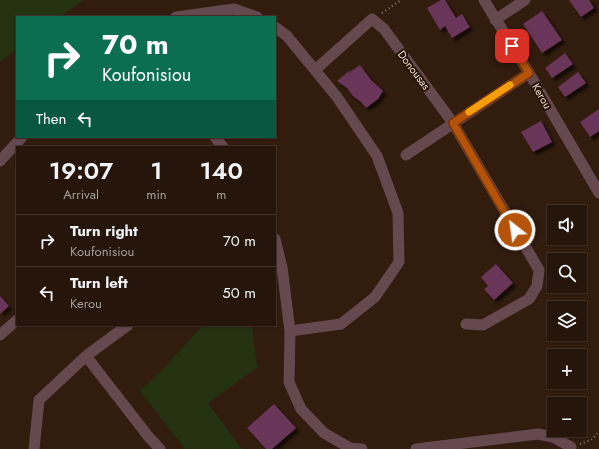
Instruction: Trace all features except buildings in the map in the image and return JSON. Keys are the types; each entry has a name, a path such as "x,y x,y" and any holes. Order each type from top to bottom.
{"street":[{"name":"Kerou","path":"484,0 529,73 599,193"},
{"path":"495,20 525,0"},
{"path":"182,16 234,8 255,16"},
{"path":"315,70 372,19"},
{"name":"Donousas","path":"372,19 384,29 453,123 539,270 537,286 529,299 483,325 466,324"},
{"path":"276,28 287,36 337,97 377,156 398,213 399,262 375,297 341,324 290,331"},
{"path":"406,155 529,73"},
{"path":"0,161 21,138"},
{"path":"216,138 222,146"},
{"path":"276,243 282,267 290,331 289,382 301,409 324,433 350,448 362,449"},
{"path":"0,334 16,321"},
{"path":"34,449 39,400 86,356 127,326"},
{"path":"86,356 148,436 160,449"},
{"path":"416,449 538,434 553,437 571,447"}],"path":[{"path":"372,19 401,0"},
{"path":"571,447 591,440 599,432"}],"green space":[{"path":"0,0 83,0 61,16 16,16 16,50 0,62"},
{"path":"202,326 252,326 257,368 208,403 242,449 185,449 140,391 166,366"}],"slow traffic":[{"path":"469,112 510,85"}],"route":[{"path":"512,46 529,73 453,123 515,230"}]}
